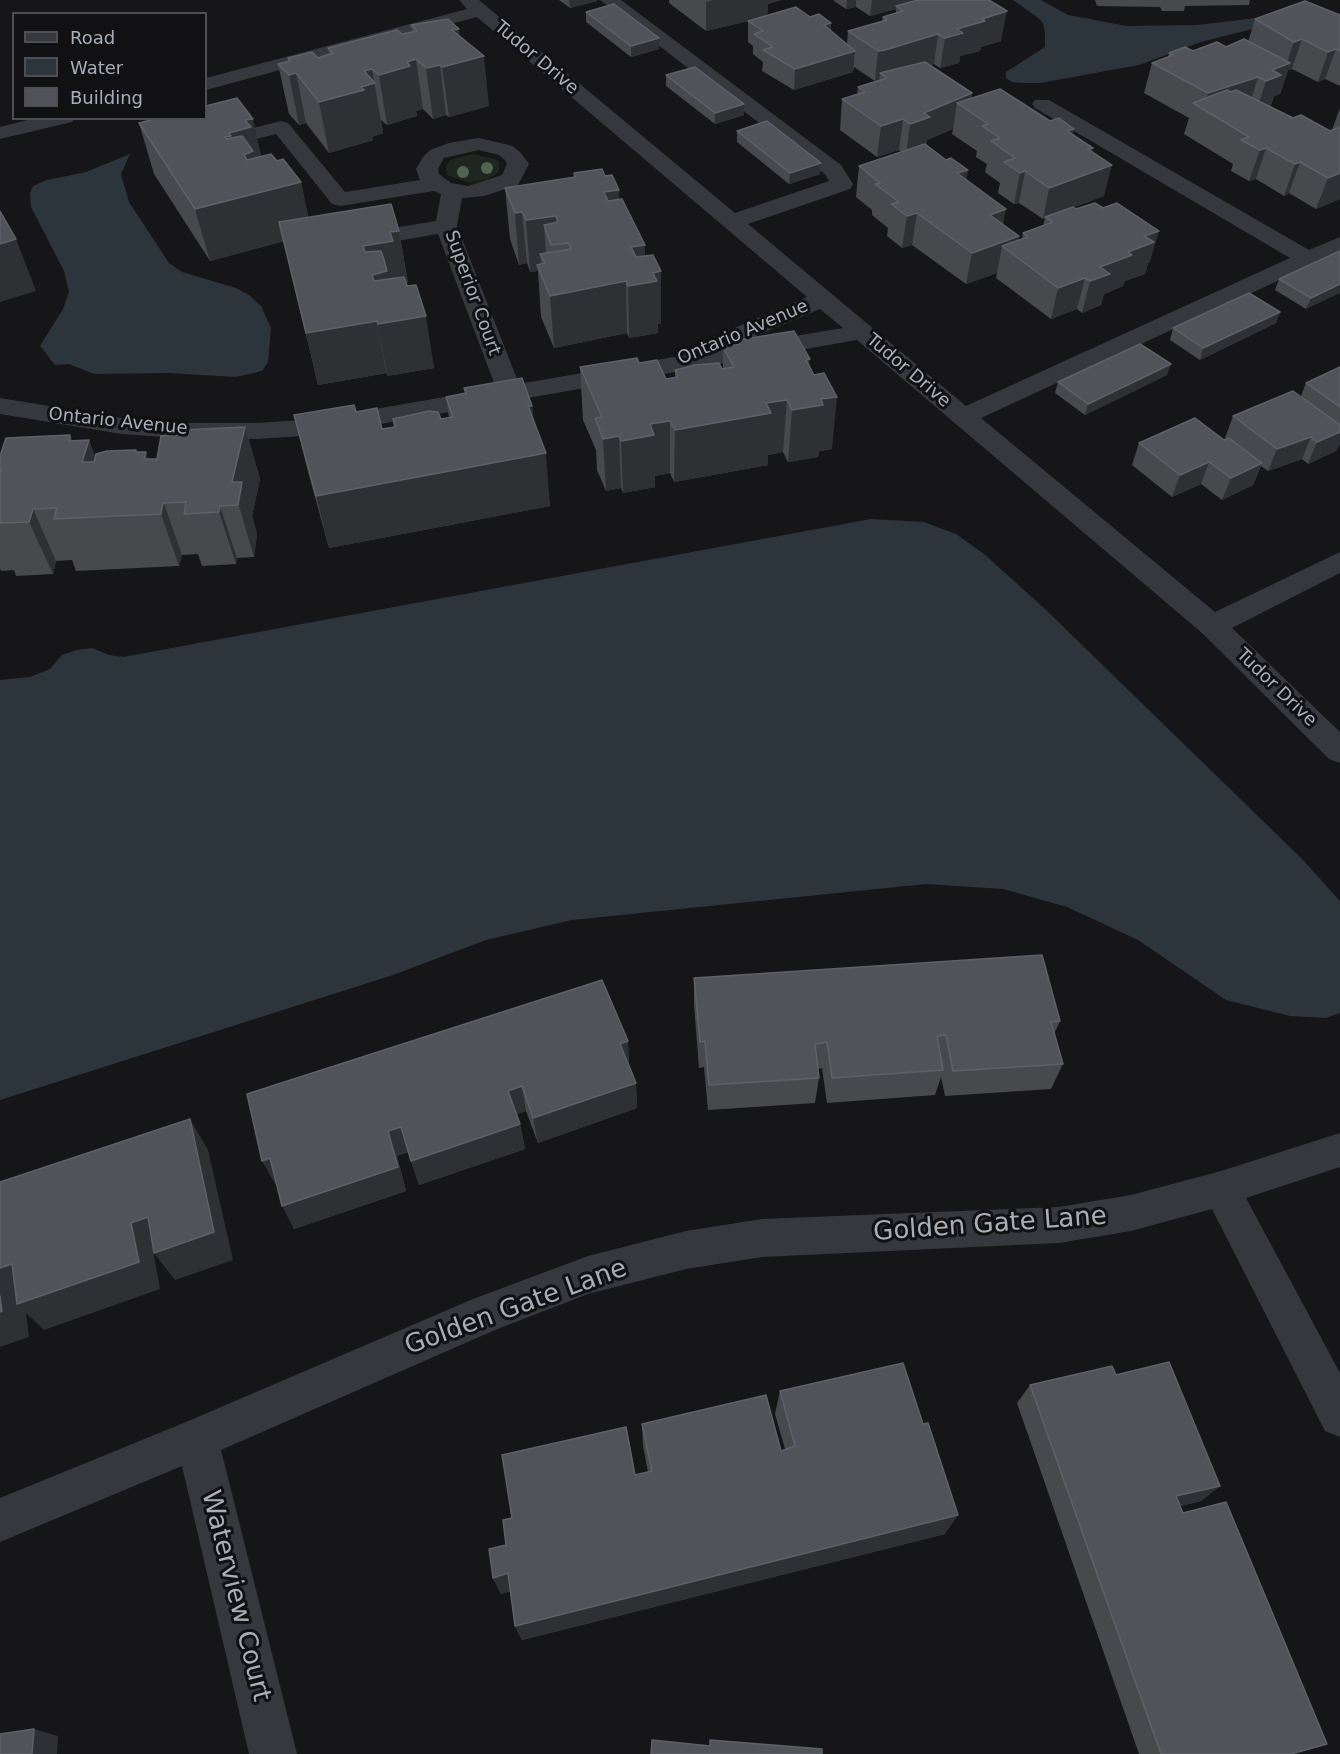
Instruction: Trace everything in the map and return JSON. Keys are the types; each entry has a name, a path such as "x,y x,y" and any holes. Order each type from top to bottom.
{"street":[{"path":"609,0 833,170 842,184 732,222"},
{"path":"207,84 474,5"},
{"name":"Tudor Drive","path":"474,5 1212,626 1340,751"},
{"path":"1042,104 1308,259"},
{"path":"0,133 56,120"},
{"name":"Superior Court","path":"213,144 281,127 340,199 445,187 446,225 510,393"},
{"path":"333,247 446,225"},
{"path":"963,417 1340,244"},
{"name":"Ontario Avenue","path":"664,367 823,299"},
{"name":"Ontario Avenue","path":"0,406 122,426 190,431 257,431 370,419 861,332"},
{"path":"1212,626 1340,561"},
{"name":"Golden Gate Lane","path":"0,1520 197,1439 487,1313 588,1275 686,1250 762,1238 1059,1225 1131,1213 1221,1189 1340,1150"},
{"path":"1221,1189 1340,1416"},
{"name":"Waterview Court","path":"197,1439 273,1754"}],"shaded area":[{"path":"473,154 495,159 499,162 499,172 488,179 470,183 447,175 446,165 450,160"}],"water":[{"path":"1013,0 1041,0 1068,15 1127,26 1197,25 1290,14 1280,22 1201,42 1139,65 1040,83 1023,83 1012,82 1006,78 1006,72 1045,47 1045,33 1043,23"},
{"path":"130,154 121,174 129,202 169,263 182,272 236,288 249,295 261,306 271,328 268,362 262,371 236,377 168,373 94,374 69,364 55,365 40,346 63,309 69,292 64,271 31,207 30,193 33,186 47,180 86,172"},
{"path":"871,519 924,522 956,534 984,554 1044,608 1302,859 1340,901 1340,1013 1326,1018 1290,1016 1226,1000 1138,940 1067,907 1003,889 926,884 572,920 486,940 393,975 0,1100 0,680 30,677 50,669 62,655 77,650 92,648 109,655 123,657"}],"building":[{"path":"918,0 989,0 1007,11 982,19 985,21 957,29 963,33 945,38 938,34 878,51 848,31 887,20 883,17 903,11 896,6"},
{"path":"1305,1 1340,15 1340,51 1336,49 1328,52 1302,39 1294,42 1255,19"},
{"path":"614,4 659,38 631,46 586,12"},
{"path":"796,7 810,17 819,14 831,23 824,25 855,51 795,69 763,50 773,47 754,34 763,31 748,21"},
{"path":"448,19 459,29 452,30 484,56 442,67 440,65 426,68 416,59 407,62 410,66 379,75 372,69 364,71 375,83 361,87 364,90 319,102 296,73 289,75 278,64 290,61 288,58 312,52 318,58 333,53 328,48 397,30 402,34 417,31 411,25"},
{"path":"1244,39 1290,63 1272,70 1281,75 1266,81 1258,77 1208,93 1152,63 1173,55 1169,53 1185,47 1193,51 1217,42 1226,47"},
{"path":"925,62 972,93 924,113 930,117 910,124 903,119 881,126 842,99 865,92 858,87 887,78 880,73"},
{"path":"695,67 744,104 715,113 666,75"},
{"path":"1000,89 1050,121 1059,118 1074,129 1067,131 1093,148 1088,149 1112,165 1049,188 1025,171 1020,173 1004,162 1015,158 991,141 1000,138 982,126 988,124 957,103"},
{"path":"1227,90 1231,92 1236,90 1293,118 1301,115 1330,131 1340,127 1340,173 1328,178 1300,162 1295,164 1266,148 1260,150 1241,140 1249,137 1193,103"},
{"path":"237,98 253,119 245,120 251,127 229,133 231,136 225,137 226,139 242,136 253,151 244,155 247,160 271,154 277,161 283,159 301,182 195,209 139,123 150,120 207,120 207,106"},
{"path":"767,121 821,163 790,173 737,131"},
{"path":"925,144 946,160 951,158 968,170 957,173 1006,209 990,215 1019,236 972,253 917,213 907,216 891,204 899,202 875,184 880,183 859,166"},
{"path":"602,169 605,176 612,175 619,190 604,192 608,201 622,199 645,245 631,247 636,257 653,255 661,271 653,273 657,281 628,286 626,281 550,296 537,265 545,263 540,254 571,249 569,243 551,245 544,225 558,222 556,216 526,220 522,212 515,213 505,188 575,177 574,173"},
{"path":"1095,203 1103,208 1117,203 1159,231 1144,236 1154,242 1128,252 1132,255 1100,267 1110,274 1090,281 1085,278 1058,288 1002,246 1028,237 1023,233 1053,222 1045,217 1073,207 1076,209"},
{"path":"391,204 399,231 390,232 393,241 363,246 365,252 381,251 384,260 387,271 372,275 374,281 404,277 407,286 416,285 426,316 378,324 377,321 306,333 279,222"},
{"path":"0,211 16,239 0,244"},
{"path":"1340,251 1340,284 1311,298 1279,279"},
{"path":"1249,293 1280,312 1203,348 1173,328"},
{"path":"794,331 810,359 806,360 814,375 824,373 837,397 821,399 823,405 792,410 787,400 766,403 771,413 675,430 670,421 650,424 654,435 621,441 619,436 603,439 595,418 602,417 580,367 637,358 639,363 657,360 666,379 678,377 675,370 696,365 719,363 722,369 734,367 723,347 740,344 738,340"},
{"path":"1140,344 1171,364 1088,404 1058,382"},
{"path":"1340,367 1340,407 1306,383"},
{"path":"522,378 532,406 528,406 546,453 316,496 294,415 354,405 356,412 377,408 382,429 395,427 393,419 429,411 438,412 441,419 453,417 446,397 466,393 464,388"},
{"path":"1293,391 1340,425 1340,432 1317,442 1311,437 1277,449 1233,416"},
{"path":"1195,418 1224,440 1229,438 1262,463 1231,478 1209,462 1180,475 1139,443"},
{"path":"245,427 232,482 242,482 238,505 220,506 219,512 184,514 186,502 163,503 161,514 54,519 57,508 33,509 29,522 0,523 0,456 6,438 70,435 69,441 89,440 82,462 94,462 96,454 107,451 136,450 136,452 146,452 144,459 157,459 161,436 181,435 182,430"},
{"path":"1042,955 1060,1021 1051,1022 1063,1064 953,1071 946,1035 937,1036 943,1070 832,1078 827,1042 815,1044 819,1078 709,1085 705,1041 700,1042 694,978"},
{"path":"602,980 628,1041 620,1044 636,1083 533,1118 522,1086 508,1091 520,1124 411,1161 401,1127 388,1131 398,1167 282,1206 270,1158 262,1161 247,1094"},
{"path":"190,1119 214,1232 154,1253 148,1217 131,1223 139,1262 17,1304 12,1264 0,1268 0,1182"},
{"path":"1169,1362 1220,1486 1176,1496 1183,1513 1226,1502 1327,1744 1291,1754 1161,1754 1030,1385 1112,1366 1116,1375"},
{"path":"903,1363 923,1424 928,1423 958,1515 515,1626 508,1573 493,1578 489,1549 506,1545 503,1520 512,1518 502,1455 626,1427 635,1475 652,1471 642,1424 766,1395 781,1451 795,1446 780,1391"},
{"path":"34,1729 32,1754 0,1754 0,1734"},
{"path":"652,1740 710,1746 710,1740 822,1749 822,1754 651,1754"}]}
